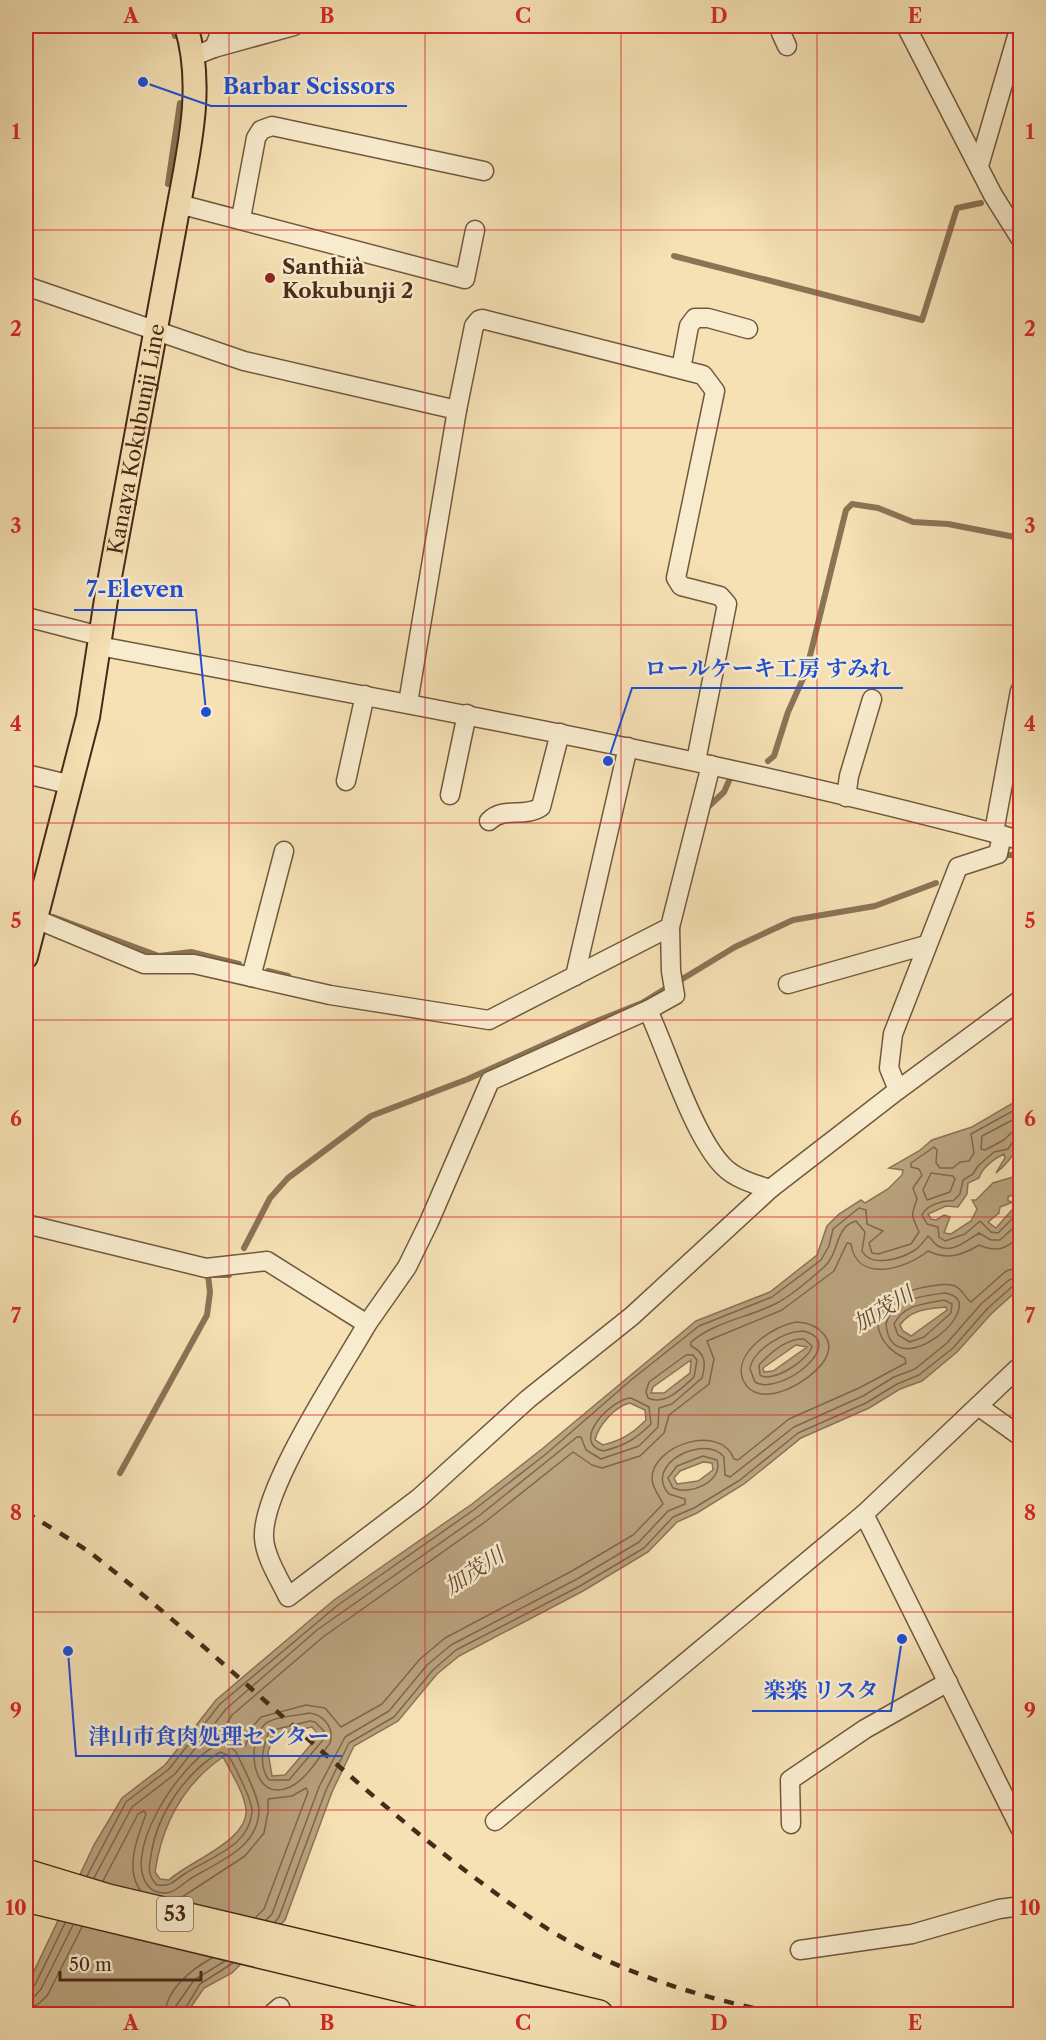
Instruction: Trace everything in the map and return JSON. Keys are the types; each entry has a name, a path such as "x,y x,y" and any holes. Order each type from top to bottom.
{"highway":[{"name":"53","path":"26,1873 509,2014"},
{"name":"53","path":"26,1898 315,1958 535,1999 599,2014"}],"main road":[{"name":"Kanaya Kokubunji Line","path":"26,957 88,717 99,641 179,204 191,134 195,87 204,52 186,26"}],"street":[{"path":"204,52 223,26"},
{"path":"204,52 294,26"},
{"path":"783,26 781,33 787,46"},
{"path":"906,26 993,195 1020,238"},
{"path":"979,166 1020,26"},
{"path":"241,218 256,138 261,130 272,126 484,171"},
{"path":"179,204 241,218 465,279 475,230"},
{"path":"26,286 243,361 457,410"},
{"path":"681,369 689,327 695,318 704,317 748,329"},
{"path":"408,703 457,410 474,326 478,320 703,375 715,391 676,580 685,587 720,596 726,600 728,609 703,763 670,927 670,971 675,995 648,1010 490,1081 407,1267 367,1324 280,1476 265,1527 264,1542 288,1597 419,1498 528,1399 632,1316 770,1189 1020,1000"},
{"path":"26,617 99,641 703,763 1020,840"},
{"path":"898,1090 889,1068 893,1034 958,867 998,854 998,834 1020,691"},
{"path":"346,781 365,695"},
{"path":"846,797 849,776 872,699"},
{"path":"450,795 467,714"},
{"path":"489,821 497,814 536,811 541,807 560,733"},
{"path":"575,976 628,747"},
{"path":"26,774 72,785"},
{"path":"251,977 284,851"},
{"path":"36,918 144,964 194,964 330,995 489,1020 670,927"},
{"path":"789,984 926,945"},
{"path":"648,1010 703,1138 724,1168 745,1181 770,1189"},
{"path":"26,1224 206,1269 267,1261 367,1324"},
{"path":"495,1821 864,1514 1020,1366"},
{"path":"978,1406 1020,1436"},
{"path":"864,1514 1020,1828"},
{"path":"791,1824 790,1779 865,1729 948,1682"},
{"path":"800,1950 912,1934 999,1909 1020,1906"}],"water":[{"name":"加茂川","path":"1020,1099 1019,1140 1012,1156 996,1173 1005,1158 1004,1154 996,1158 985,1167 979,1178 968,1183 967,1194 958,1207 946,1206 928,1214 931,1219 936,1220 944,1215 950,1217 944,1233 951,1234 971,1221 977,1209 972,1200 976,1200 993,1183 1020,1175 1020,1180 1016,1185 1020,1187 1020,1195 1014,1194 1008,1197 1008,1201 1013,1202 1000,1207 999,1213 988,1222 996,1228 1012,1210 1020,1207 1020,1288 991,1314 957,1352 922,1381 900,1389 869,1408 801,1438 744,1484 697,1513 677,1522 648,1552 583,1591 459,1656 437,1674 398,1721 354,1746 332,1792 285,1920 232,1973 204,1988 186,2014 26,2014 26,1988 94,1845 122,1798 165,1765 216,1700 334,1600 472,1504 696,1321 770,1292 817,1255 827,1226 839,1214 861,1200 865,1203 888,1189 902,1175 903,1170 889,1168 919,1151 932,1140 972,1127","holes":["946,1307 947,1310 911,1336 903,1331 900,1325 909,1316 920,1311","796,1345 807,1347 773,1371 764,1372 763,1368","691,1360 690,1373 664,1393 651,1393 653,1387","630,1403 645,1410 646,1420 626,1436 603,1445 595,1440 597,1435 608,1417","703,1462 712,1463 713,1470 698,1481 677,1484 674,1478 680,1471","312,1727 319,1735 285,1775 272,1776 268,1752 274,1735","223,1757 243,1796 246,1809 245,1820 238,1831 216,1849 169,1880 160,1879 155,1872 163,1838 176,1807 196,1780"]}],"waterway":[{"path":"172,26 175,36"},
{"path":"168,184 180,103"},
{"path":"674,256 922,320 957,208 981,203"},
{"path":"768,761 774,756 788,712 806,672 846,510 852,504 878,508 913,522 948,524 1020,538"},
{"path":"707,808 724,792 732,774"},
{"path":"1008,855 1020,855"},
{"path":"679,981 735,947 793,920 875,906 936,883"},
{"path":"53,917 159,956 191,952 239,964"},
{"path":"268,971 288,976"},
{"path":"244,1248 270,1198 288,1178 371,1116 468,1079 642,1003 668,987"},
{"path":"120,1473 207,1315 210,1292 208,1275 229,1275"}],"railway":[{"path":"26,1512 92,1554 203,1646 421,1836 537,1922 595,1955 655,1980 718,1999 782,2014"}],"place":[{"name":"Barbar Scissors","path":"143,82"},
{"name":"Santhià Kokubunji 2","path":"270,278"},
{"name":"7-Eleven","path":"206,712"},
{"name":"ロールケーキ工房 すみれ","path":"608,761"},
{"name":"楽楽 リスタ","path":"902,1639"},
{"name":"津山市食肉処理センター","path":"68,1651"}]}
